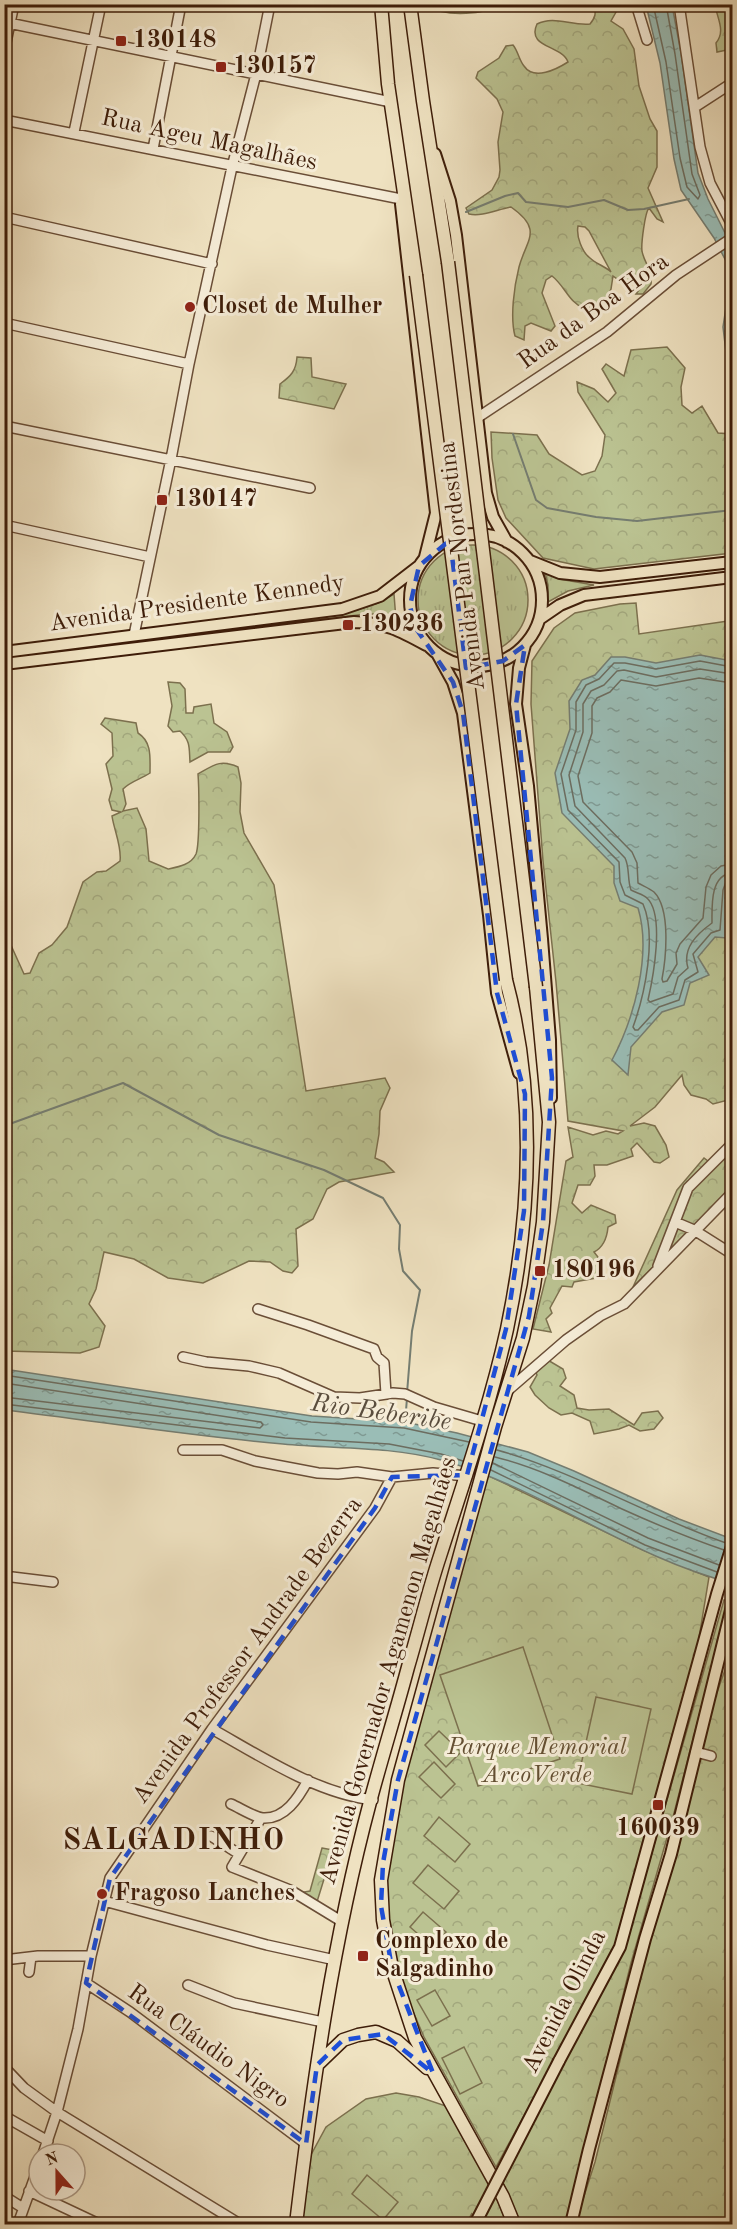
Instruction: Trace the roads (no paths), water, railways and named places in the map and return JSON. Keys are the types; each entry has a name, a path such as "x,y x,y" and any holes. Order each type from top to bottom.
{"highway":[{"name":"Avenida Pan Nordestina","path":"381,4 403,196 416,275"},
{"name":"Avenida Pan Nordestina","path":"410,4 448,262 536,987"},
{"name":"Avenida Governador Agamenon Magalhães","path":"296,2224 323,2022 341,1921 372,1799 439,1559 468,1474 506,1329 519,1257 528,1147 525,1094 516,1018 506,980 416,275"},
{"name":"Avenida Governador Agamenon Magalhães","path":"514,2224 503,2197 432,2073 415,2038 392,1968 383,1920 381,1880 398,1780 495,1427 529,1316 537,1270 549,1156 549,1122 536,987"},
{"path":"317,2065 343,2040 376,2032 397,2041 432,2073"}],"main road":[{"name":"Avenida Pan Nordestina","path":"429,140 444,178 456,234 486,493 494,517 507,542"},
{"name":"Avenida Pan Nordestina","path":"403,196 436,513 422,563"},
{"path":"530,561 536,571 543,594 541,618 535,632 515,654 490,666 463,666 438,655 426,645 415,627 410,606 411,585 422,563 444,543 469,534 495,537 507,542 530,561 560,573 600,577 732,562"},
{"name":"Avenida Presidente Kennedy","path":"4,652 342,609 380,596 422,563"},
{"path":"541,618 560,605 584,595 732,577"},
{"name":"Avenida Presidente Kennedy","path":"4,664 354,622 378,623 388,626 426,645"},
{"name":"Avenida Governador Agamenon Magalhães","path":"525,645 519,668 516,704 528,786 548,1009 552,1078 549,1122"},
{"name":"Avenida Governador Agamenon Magalhães","path":"438,655 453,682 463,713 497,993 525,1094"},
{"name":"Avenida Olinda","path":"475,2224 620,1947 732,1546"},
{"name":"Avenida Olinda","path":"571,2224 599,2108 645,1939 671,1854 732,1606"}],"street":[{"path":"4,52 8,23 15,4"},
{"path":"74,132 100,4"},
{"path":"153,149 181,4"},
{"path":"134,635 189,364 270,4"},
{"path":"636,4 647,40"},
{"path":"679,4 700,147 710,183 732,225"},
{"path":"8,23 391,102"},
{"path":"695,106 732,82"},
{"name":"Rua Ageu Magalhães","path":"4,120 74,132 232,166 403,196"},
{"path":"4,217 212,264"},
{"name":"Rua da Boa Hora","path":"477,418 607,332 676,275 732,238"},
{"path":"4,323 189,364"},
{"path":"4,426 310,489"},
{"path":"4,525 150,557"},
{"path":"656,1271 688,1188 732,1144"},
{"path":"506,1392 567,1340 600,1316 624,1304 732,1193"},
{"path":"675,1222 694,1230 732,1254"},
{"path":"258,1309 308,1324 374,1349 377,1357 384,1363 386,1394"},
{"path":"183,1357 206,1362 249,1365 279,1373 334,1397 408,1395 434,1407 482,1422"},
{"path":"183,1450 222,1450 255,1461 318,1473 365,1473 392,1477 432,1473 468,1474"},
{"name":"Avenida Professor Andrade Bezerra","path":"48,2141 78,2029 91,1956 110,1878 212,1729 375,1508 392,1477"},
{"path":"4,1576 53,1582"},
{"path":"212,1729 308,1780 372,1799"},
{"path":"696,1752 711,1756"},
{"path":"231,1804 261,1818 269,1817 296,1802 308,1780"},
{"path":"261,1818 232,1866 233,1868 290,1890 341,1921"},
{"path":"211,1836 239,1854"},
{"path":"104,1901 267,1945 335,1960"},
{"path":"4,1960 91,1956"},
{"path":"29,1972 31,1957"},
{"name":"Rua Cláudio Nigro","path":"86,1983 130,2012 306,2144"},
{"path":"188,1985 234,2003 323,2022"},
{"path":"4,2067 24,2088 57,2112 240,2224"},
{"path":"4,2116 48,2141"},
{"path":"4,2196 23,2208"},
{"path":"18,2224 27,2197"},
{"path":"52,2202 99,2224"}],"water":[{"path":"646,5 672,5 698,173 732,247 732,370 726,352 723,327 730,281 728,265 714,238 681,190 674,159 660,63"},
{"path":"700,655 732,661 732,882 727,902 727,938 715,937 698,957 709,975 690,983 684,1005 662,1012 631,1047 628,1075 612,1060 634,1006 642,965 642,926 638,908 620,901 614,883 614,866 562,813 555,773 570,729 569,701 582,680 595,675 611,657 625,657 656,663"},
{"name":"Rio Beberibe","path":"4,1369 312,1416 405,1422 528,1452 679,1519 732,1539 732,1583 657,1557 551,1504 479,1472 421,1455 248,1441 5,1410"}],"waterway":[{"path":"466,212 518,193 526,202 568,207 604,200 628,210 644,209 689,199"},
{"path":"513,434 536,500 547,508 596,517 637,521 732,510"},
{"path":"4,1126 123,1083 219,1135 324,1170 383,1198 400,1225 399,1249 403,1271 420,1290 412,1331 407,1393"},
{"path":"405,1423 407,1398"}],"place":[{"name":"130148","path":"121,41"},
{"name":"130157","path":"221,67"},
{"name":"Closet de Mulher","path":"190,307"},
{"name":"130147","path":"162,500"},
{"name":"130236","path":"348,625"},
{"name":"180196","path":"540,1271"},
{"name":"160039","path":"658,1805"},
{"name":"Fragoso Lanches","path":"102,1894"},
{"name":"Complexo de Salgadinho","path":"363,1956"}],"district":[{"name":"SALGADINHO","path":"174,1841"}],"park label":[{"name":"Parque Memorial ArcoVerde","path":"537,1762"}]}
